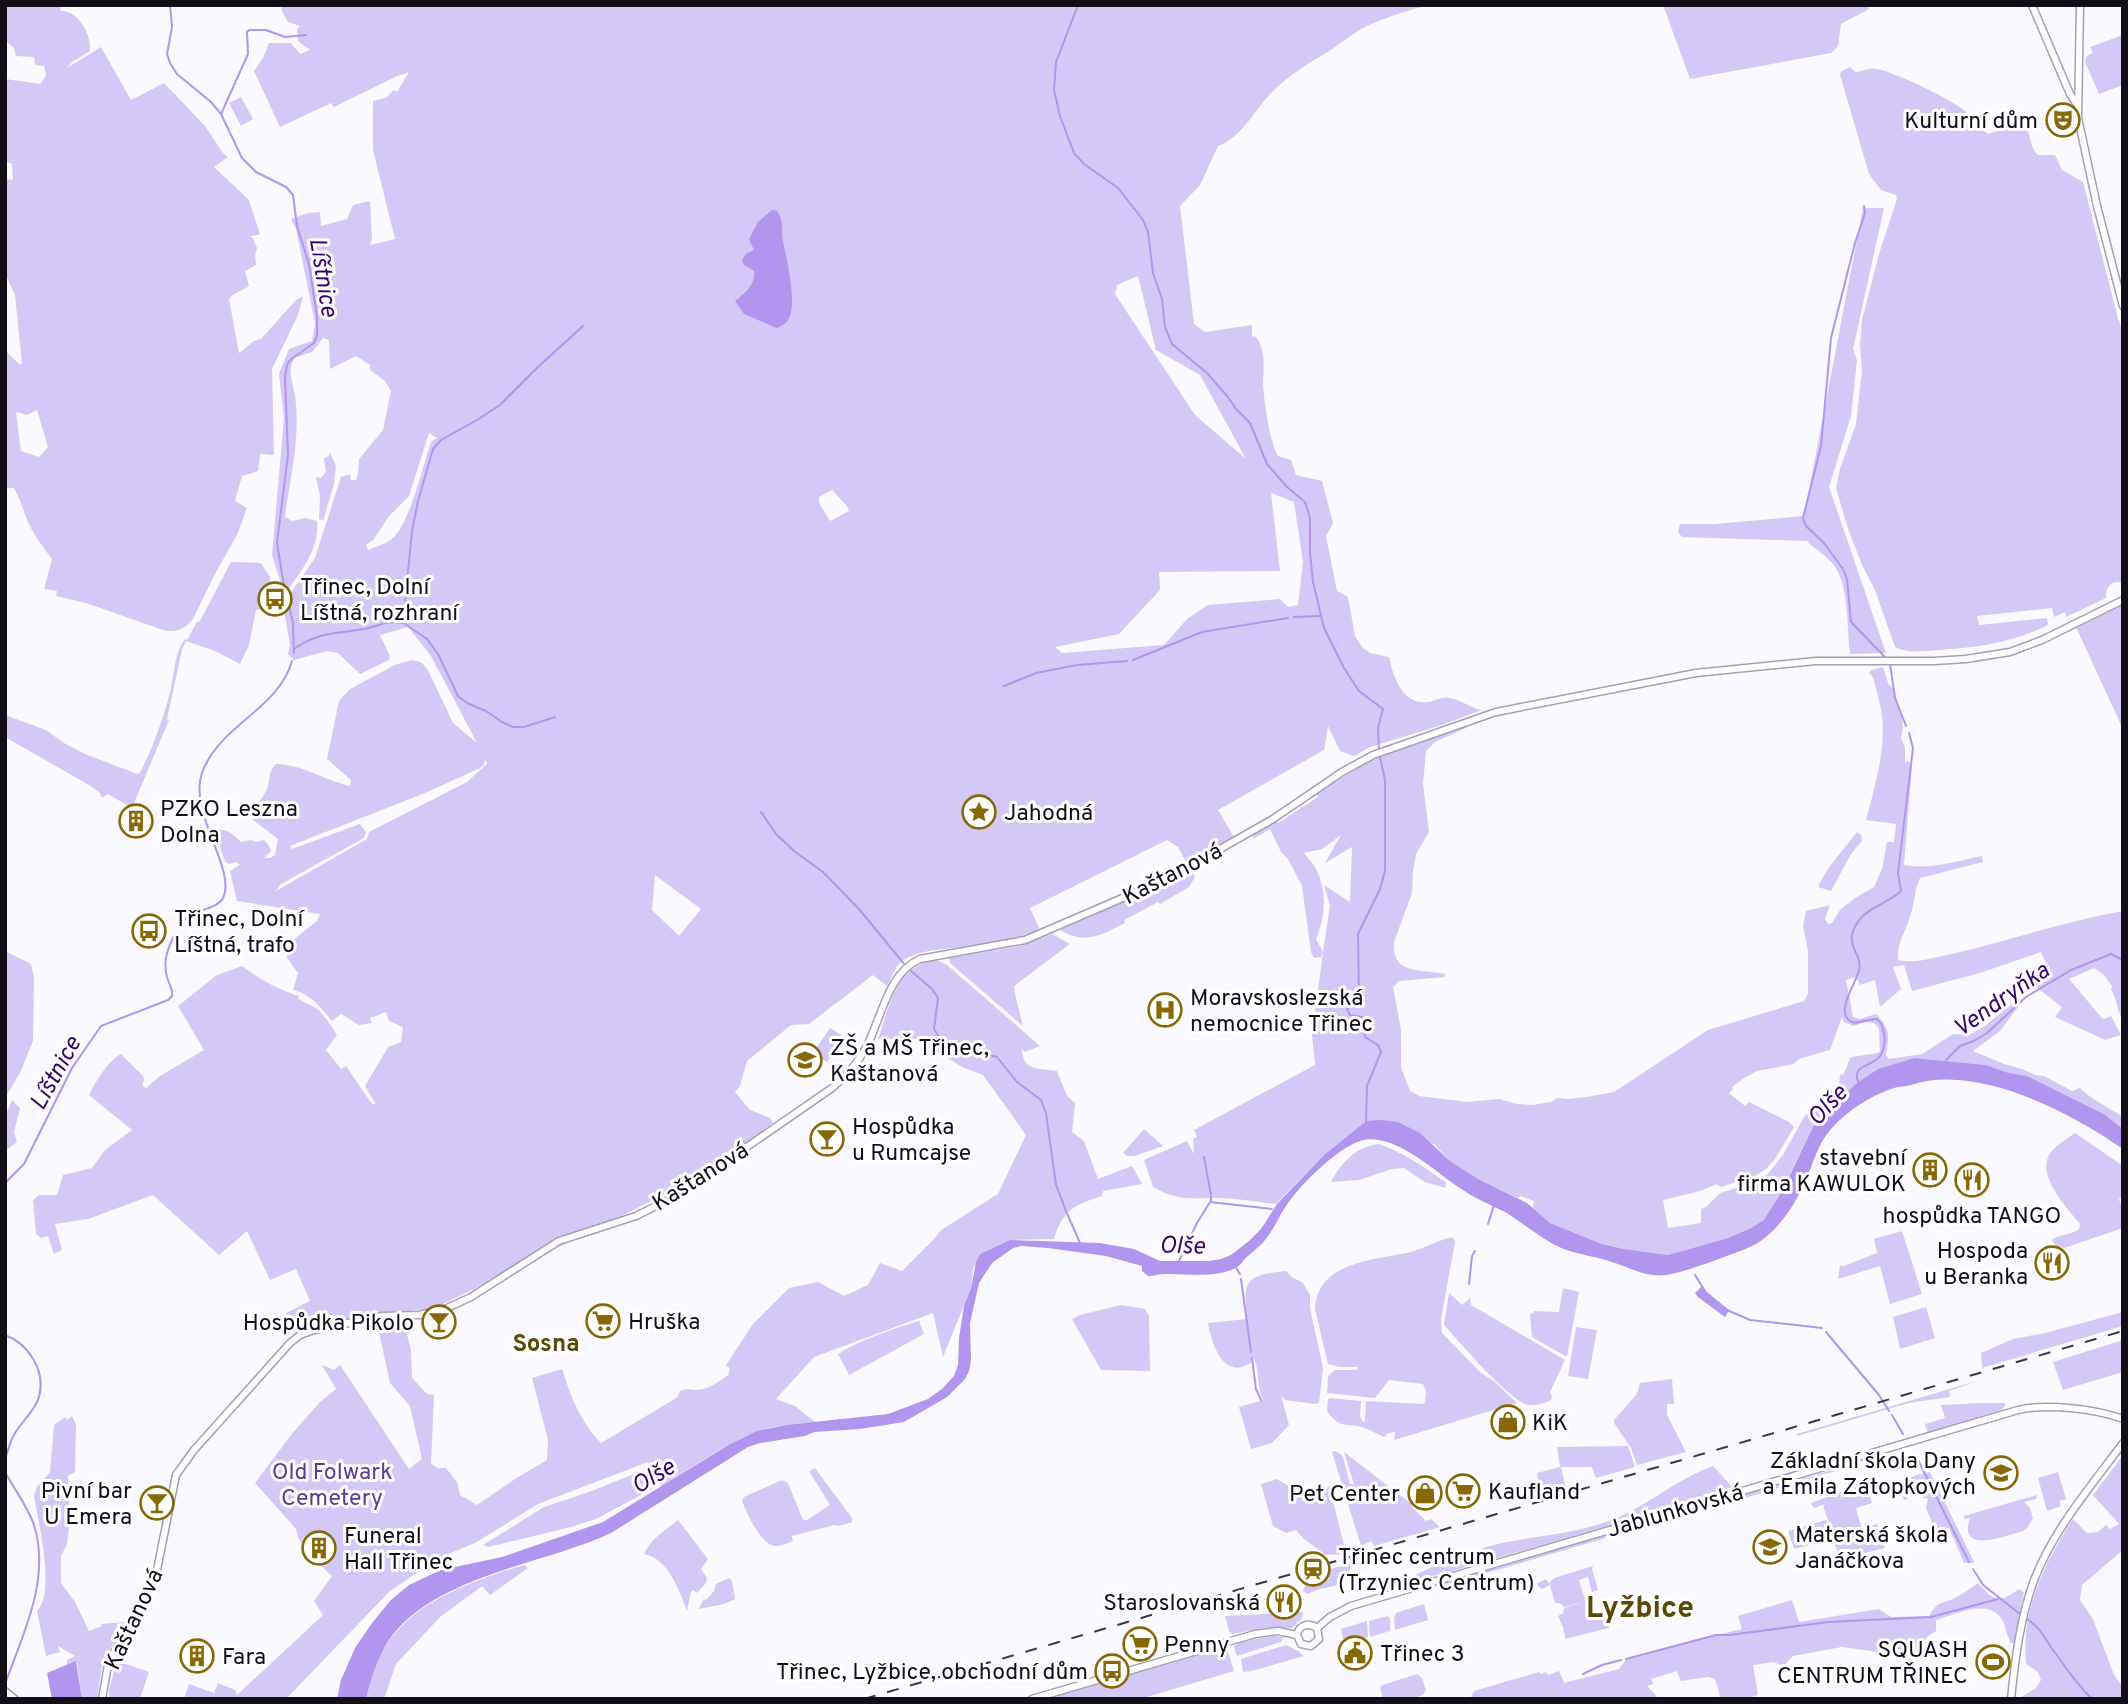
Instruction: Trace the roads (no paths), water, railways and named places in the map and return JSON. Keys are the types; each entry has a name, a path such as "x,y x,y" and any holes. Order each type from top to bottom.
{"street":[{"path":"2032,5 2077,105"},
{"path":"2080,5 2078,118 2094,195 2123,306"},
{"name":"Kaštanová","path":"102,1699 108,1665 156,1575 172,1489 179,1469 295,1339 306,1333 346,1323 382,1316 419,1315 444,1309 471,1297 559,1241 636,1216 676,1196 846,1076 867,1046 892,988 907,964 920,959 1025,940 1169,878 1265,824 1342,772 1373,755 1496,712 1696,673 1816,661 1966,659 2010,652 2123,600"},
{"name":"Jablunkovská","path":"1317,1628 1330,1617 1351,1606 2018,1410 2056,1407 2121,1417"},
{"path":"2121,1417 2123,1424"},
{"path":"2011,1699 2017,1646 2036,1575 2055,1539 2123,1443"},
{"name":"Jablunkovská","path":"1304,1625 1317,1628 1319,1639 1311,1646 1301,1644 1297,1635 1299,1629 1304,1625"},
{"name":"Jablunkovská","path":"1032,1699 1255,1634 1278,1631 1297,1635"},
{"path":"7,1692 15,1699"}],"waterway":[{"name":"Líštnice","path":"170,5 172,27 167,54 170,63 177,74 211,102 221,114 242,158 256,172 286,187 293,195 297,226 309,264 317,336 314,343 290,360 285,377 288,455 277,543 285,592"},
{"path":"1078,5 1056,62 1054,90 1060,116 1074,153 1084,164 1118,188 1143,220 1148,232 1153,273 1162,299 1165,327 1172,344 1207,373 1250,423 1267,464 1287,487 1305,502 1310,518 1313,582 1324,628 1359,691 1383,709 1378,728 1379,750"},
{"path":"221,114 248,54 249,30 266,30 285,37 306,35"},
{"path":"1864,206 1865,213 1831,338 1821,446 1803,518 1806,526 1824,543 1843,569 1847,579 1851,622 1886,658"},
{"path":"294,649 328,634 388,623 403,623 412,531 433,449 441,440 500,405 583,326"},
{"name":"Líštnice","path":"288,601 293,623 294,653"},
{"path":"1294,617 1321,616"},
{"path":"1133,660 1202,632 1288,618"},
{"path":"405,624 427,639 438,654 458,696 467,703 513,727 524,727 555,717"},
{"name":"Líštnice","path":"179,927 190,915 220,901 226,886 224,872 201,805 199,789 202,773 221,742 274,692 285,678 292,661"},
{"path":"1004,686 1036,673 1077,665 1127,661"},
{"path":"1890,664 1895,698 1906,726"},
{"path":"1859,1084 1857,1073 1880,1056 1884,1037 1877,1019 1856,1023 1846,1016 1846,1004 1859,970 1852,935 1864,915 1901,891 1898,873 1913,748 1909,733"},
{"path":"1366,1121 1367,1086 1381,1052 1378,1045 1365,1037 1362,1017 1350,1015 1347,1009 1359,1001 1358,934 1380,889 1385,871 1385,780 1380,757"},
{"path":"761,812 776,834 823,872 859,909 905,965"},
{"name":"Líštnice","path":"5,1183 24,1164 72,1068 101,1026 168,1000 172,996 165,962 175,934"},
{"name":"Vendryňka","path":"1946,1060 1960,1046 1987,1033 2026,997 2071,970 2111,954 2123,960"},
{"path":"910,970 932,989 938,998 934,1029 941,1040 953,1047 997,1057 1017,1082 1041,1100 1046,1113 1056,1185 1080,1243"},
{"path":"1204,1157 1211,1201"},
{"name":"Olše","path":"1178,1263 1210,1202 1272,1209"},
{"path":"1488,1224 1494,1205"},
{"path":"1469,1284 1475,1251"},
{"path":"1235,1266 1240,1274"},
{"path":"1695,1275 1705,1291"},
{"path":"1241,1279 1251,1352"},
{"path":"1727,1310 1750,1320 1822,1328"},
{"path":"1826,1332 1879,1395 1889,1411"},
{"name":"Líštnice","path":"5,1335 21,1345 34,1360 41,1387 37,1402 13,1436 5,1459"},
{"path":"1252,1358 1256,1389 1261,1400"},
{"path":"1892,1415 1903,1434"},
{"path":"1917,1458 1969,1562"},
{"name":"Líštnice","path":"5,1472 34,1525 39,1566 33,1606 5,1684"},
{"path":"1973,1569 1983,1585 2020,1614"},
{"path":"1626,1659 1716,1635 1828,1622 1931,1617 1998,1599"},
{"path":"2027,1619 2040,1631 2092,1699"},
{"path":"1583,1674 1621,1660"}],"railway":[{"path":"864,1699 2123,1331"}],"place":[{"name":"Kulturní dům","path":"2063,120"},
{"name":"Třinec, Dolní Líštná, rozhraní","path":"275,599"},
{"name":"Jahodná","path":"979,812"},
{"name":"PZKO Leszna Dolna","path":"136,821"},
{"name":"Třinec, Dolní Líštná, trafo","path":"149,931"},
{"name":"Moravskoslezská nemocnice Třinec","path":"1165,1010"},
{"name":"ZŠ a MŠ Třinec, Kaštanová","path":"805,1060"},
{"name":"Hospůdka u Rumcajse","path":"827,1139"},
{"name":"stavební firma KAWULOK","path":"1930,1170"},
{"name":"hospůdka TANGO","path":"1972,1180"},
{"name":"Hospoda u Beranka","path":"2052,1263"},
{"name":"Hruška","path":"603,1321"},
{"name":"Hospůdka Pikolo","path":"439,1322"},
{"name":"KiK","path":"1508,1422"},
{"name":"Základní škola Dany a Emila Zátopkových","path":"2001,1473"},
{"name":"Kaufland","path":"1463,1491"},
{"name":"Pet Center","path":"1425,1493"},
{"name":"Pivní bar U Emera","path":"157,1503"},
{"name":"Materská škola Janáčkova","path":"1770,1547"},
{"name":"Funeral Hall Třinec","path":"319,1548"},
{"name":"Třinec centrum (Trzyniec Centrum)","path":"1313,1569"},
{"name":"Staroslovanská","path":"1284,1602"},
{"name":"Penny","path":"1140,1644"},
{"name":"Třinec 3","path":"1355,1653"},
{"name":"Fara","path":"197,1656"},
{"name":"SQUASH CENTRUM TŘINEC","path":"1993,1662"},
{"name":"Třinec, Lyžbice, obchodní dům","path":"1112,1671"}],"district":[{"name":"Sosna","path":"546,1343"},
{"name":"Lyžbice","path":"1640,1607"}],"park label":[{"name":"Old Folwark Cemetery","path":"332,1484"}]}
